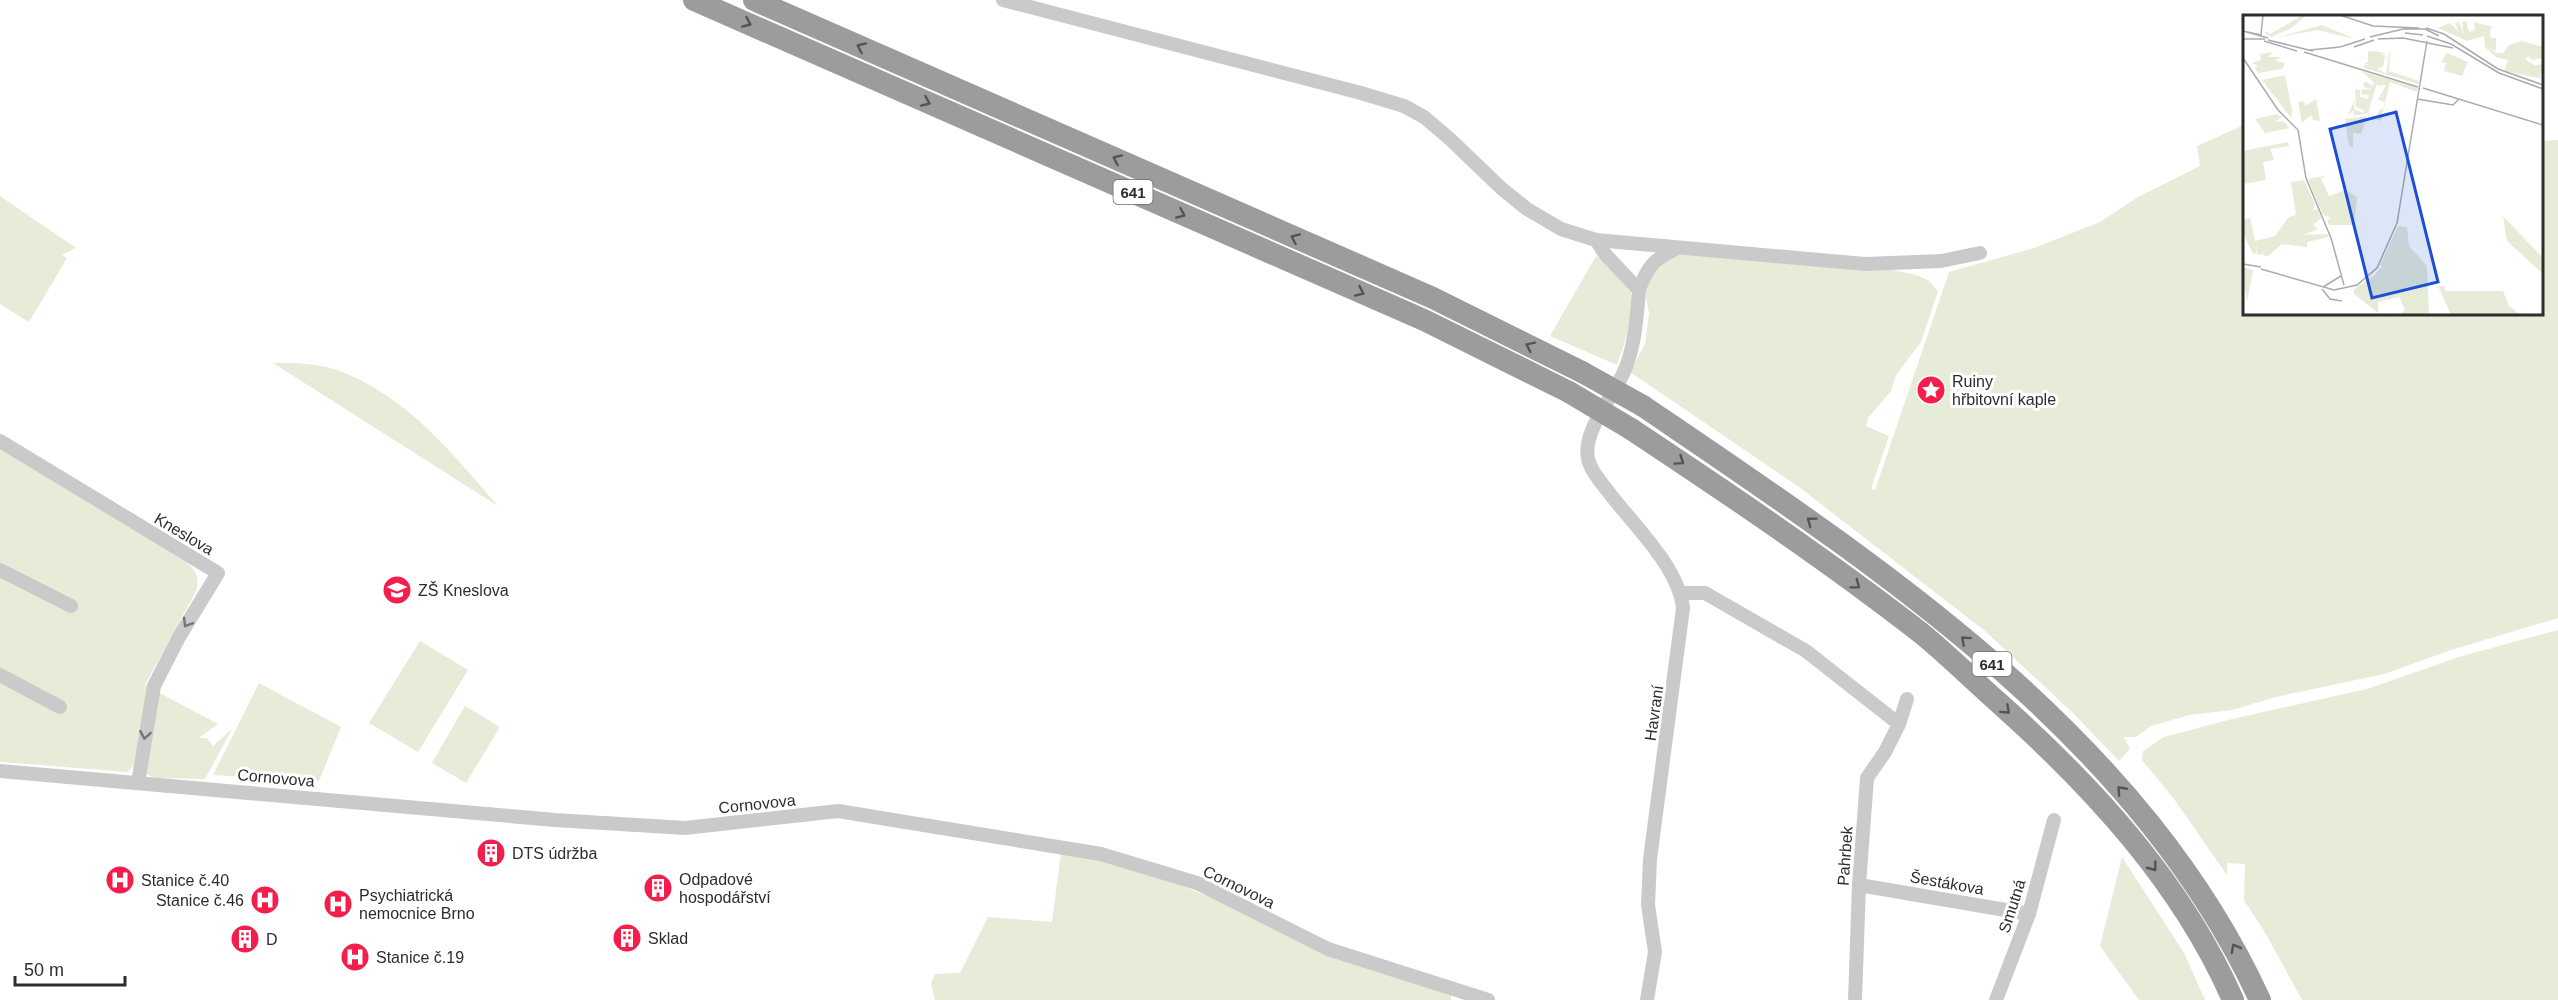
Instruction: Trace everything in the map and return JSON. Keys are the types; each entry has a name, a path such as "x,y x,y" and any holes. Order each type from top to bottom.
{"highway":[{"name":"641","path":"693,0 1425,320 1569,392 1631,429 1786,532 1922,635 2057,755 2124,829 2193,922 2234,1000"},
{"name":"641","path":"754,0 1423,294 1582,372 1643,406 1799,512 1936,615 2073,736 2146,817 2215,912 2260,1000"}],"street":[{"path":"1003,0 1404,106 1438,127 1501,188 1527,209 1562,229 1596,240 1865,264 1941,261 1980,253"},
{"path":"1596,240 1610,260 1639,290"},
{"path":"1678,248 1658,257 1646,274 1639,290 1635,328 1627,365 1592,431 1588,458 1600,482 1662,559 1682,593 1705,593 1806,651 1899,724"},
{"name":"Kneslova","path":"0,441 218,573 179,637 154,686 138,783"},
{"path":"0,570 71,606"},
{"name":"Havraní","path":"1647,1000 1655,952 1648,905 1650,859 1676,678 1683,608 1682,593"},
{"path":"0,675 60,706"},
{"name":"Pahrbek","path":"1855,1000 1859,885 1867,778 1885,752 1899,724 1907,699"},
{"name":"Cornovova","path":"0,771 555,820 685,828 838,811 1101,854 1197,883 1328,949 1488,1000"},
{"name":"Smutná","path":"1996,1000 2030,914 2054,820"},
{"name":"Šestákova","path":"1859,885 2030,914"}],"green space":[{"path":"2243,125 2243,315 2543,315 2543,141 2558,140 2558,618 2451,650 2384,674 2276,697 2232,710 2189,715 2151,726 2136,737 2124,737 2130,749 2119,761 2075,715 1985,631 1799,487 1630,372 1645,344 1649,313 1645,294 1653,270 1678,248 1865,264 1916,275 1928,280 1938,291 1921,342 1896,375 1891,391 1868,418 1866,426 1889,436 1871,489 1875,490 1949,272 2034,248 2100,222 2138,197 2200,166 2197,146"},
{"path":"0,196 76,248 62,255 67,258 29,322 0,304"},
{"path":"1596,256 1623,275 1631,291 1629,324 1617,365 1550,336"},
{"path":"273,363 305,364 337,370 385,394 445,446 498,506"},
{"path":"0,449 185,561 196,575 198,583 195,593 145,685 150,688 143,733 137,756 128,772 0,762"},
{"path":"2558,630 2558,1000 2302,1000 2266,934 2244,900 2245,864 2227,863 2227,875 2174,799 2142,760 2143,751 2164,737 2228,720 2367,689 2459,657"},
{"path":"420,641 468,670 418,752 369,723"},
{"path":"259,683 341,727 319,781 213,775"},
{"path":"158,692 218,724 199,738 207,738 213,746 232,729 205,779 154,778 147,774 145,769"},
{"path":"465,706 500,727 466,783 432,763"},
{"path":"1061,852 1103,860 1162,878 1451,993 1451,1000 935,1000 931,984 935,974 960,973 988,917 1052,922"},
{"path":"2122,857 2184,953 2205,1000 2139,1000 2100,946"}],"place":[{"name":"Ruiny hřbitovní kaple","path":"1931,390"},
{"name":"ZŠ Kneslova","path":"397,590"},
{"name":"DTS údržba","path":"491,853"},
{"name":"Stanice č.40","path":"120,880"},
{"name":"Odpadové hospodářství","path":"658,888"},
{"name":"Stanice č.46","path":"265,900"},
{"name":"Psychiatrická nemocnice Brno","path":"338,904"},
{"name":"Sklad","path":"627,938"},
{"name":"D","path":"245,939"},
{"name":"Stanice č.19","path":"355,957"}]}
